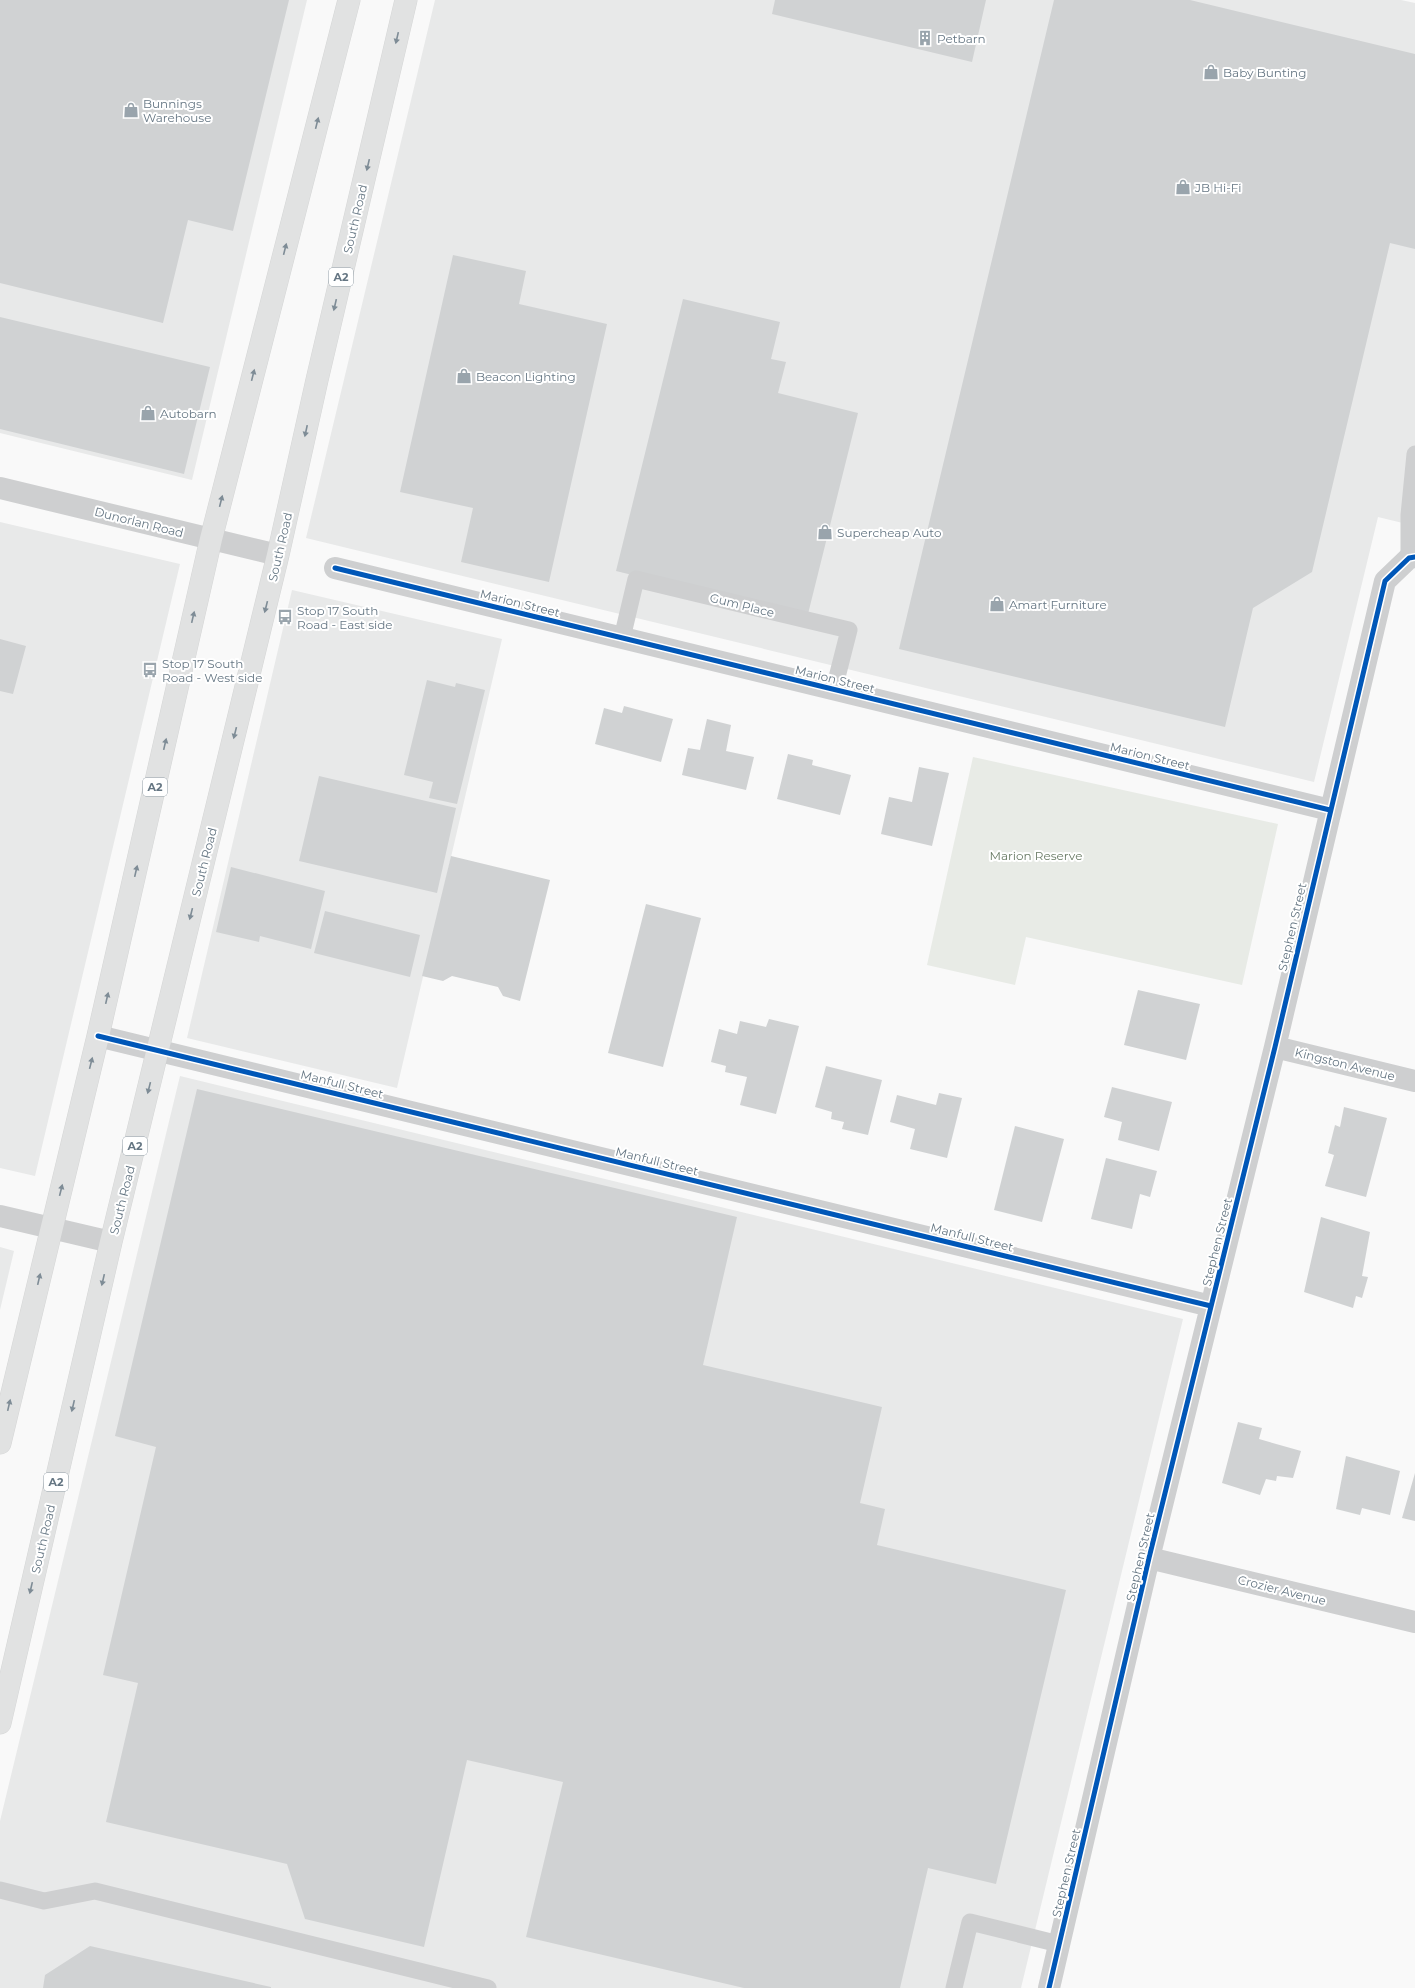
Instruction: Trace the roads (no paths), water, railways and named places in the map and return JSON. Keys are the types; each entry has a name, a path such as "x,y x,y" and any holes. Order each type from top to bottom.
{"highway":[{"name":"A2","path":"0,1443 98,1036 211,539 349,0"},
{"name":"South Road","path":"0,1723 111,1242 278,555 317,380 406,0"}],"street":[{"name":"Dunorlan Road","path":"0,488 278,555"},
{"name":"Stephen Street","path":"1049,1988 1149,1558 1275,1047 1385,581 1412,558"},
{"name":"Marion Street","path":"335,568 1330,810"},
{"name":"Manfull Street","path":"98,1036 1211,1306"},
{"name":"Kingston Avenue","path":"1275,1047 1415,1081"},
{"path":"0,1216 111,1242"},
{"name":"Crozier Avenue","path":"1149,1558 1415,1622"}],"lane":[{"name":"Stephen Street","path":"1412,558 1409,515 1415,454"},
{"name":"Gum Place","path":"622,638 636,579 841,628 849,630 834,690"},
{"path":"0,1890 44,1901 95,1891 488,1988"},
{"path":"954,1988 970,1922 1059,1944"}],"place":[{"name":"Petbarn","path":"925,38"},
{"name":"Baby Bunting","path":"1211,72"},
{"name":"Bunnings Warehouse","path":"131,110"},
{"name":"JB Hi-Fi","path":"1183,187"},
{"name":"Beacon Lighting","path":"464,376"},
{"name":"Autobarn","path":"148,413"},
{"name":"Supercheap Auto","path":"825,532"},
{"name":"Amart Furniture","path":"997,604"},
{"name":"Stop 17 South Road - East side","path":"285,617"},
{"name":"Stop 17 South Road - West side","path":"150,670"}],"park label":[{"name":"Marion Reserve","path":"1036,855"}]}
